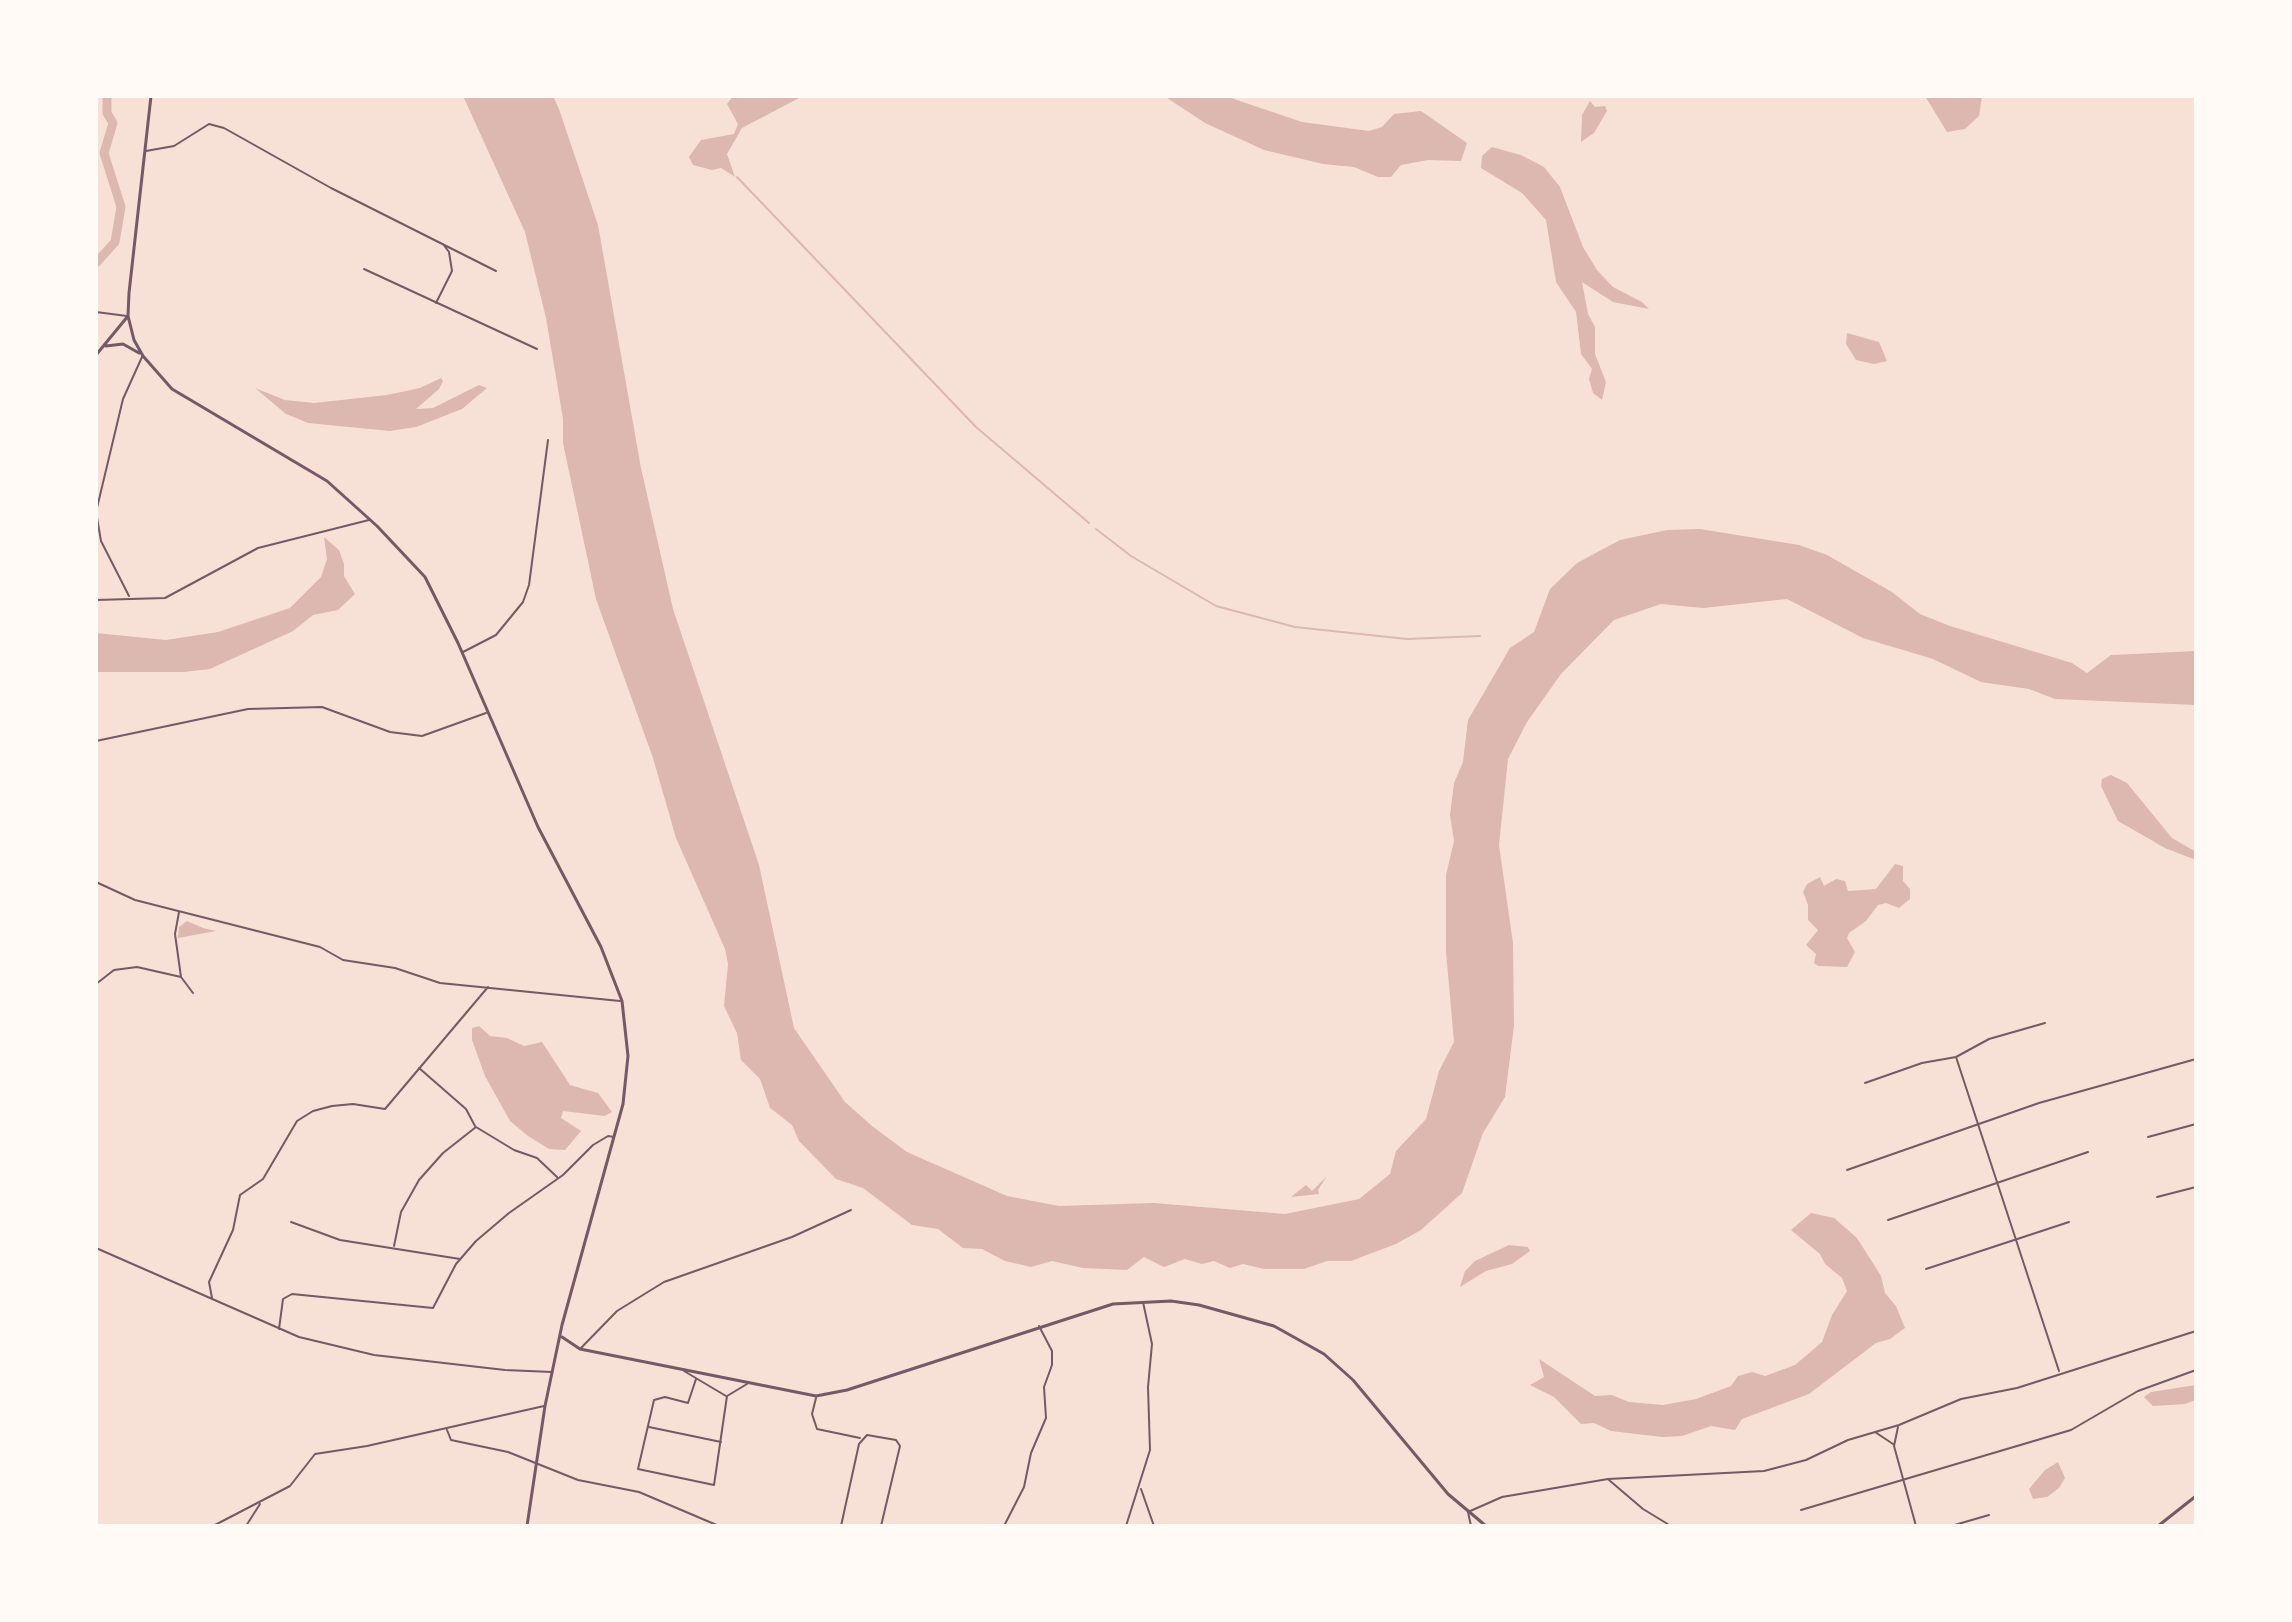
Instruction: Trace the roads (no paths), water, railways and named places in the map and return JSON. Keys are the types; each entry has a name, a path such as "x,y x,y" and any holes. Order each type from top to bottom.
{"street":[{"path":"129,597 101,541 96,512 119,413 143,356 128,316 151,96"},
{"path":"146,151 165,149 204,126 214,125 496,271"},
{"path":"435,304 452,271 449,252 441,242"},
{"path":"364,269 537,349"},
{"path":"96,312 128,316"},
{"path":"96,355 128,316"},
{"path":"103,348 123,344 143,356 181,396 314,472 370,519 425,577 462,652 538,827 601,947 622,1001 627,1080 562,1325 535,1463 527,1526"},
{"path":"462,652 496,635 523,602 534,555 548,440"},
{"path":"96,600 165,598 258,548 370,519"},
{"path":"96,741 248,709 322,707 390,732 422,736 486,713"},
{"path":"96,882 135,900 320,947 343,960 395,968 440,983 622,1001"},
{"path":"179,911 175,934 181,977 193,993"},
{"path":"96,984 114,970 126,967 181,977"},
{"path":"212,1299 209,1282 233,1230 240,1195 263,1179 297,1121 321,1108 353,1104 385,1109 488,987"},
{"path":"1865,1083 1922,1063 1956,1057 1989,1039 2045,1023"},
{"path":"1956,1057 2060,1372"},
{"path":"1847,1170 2039,1103 2196,1059"},
{"path":"419,1068 466,1109 476,1127 514,1150 537,1158 558,1178"},
{"path":"2148,1137 2196,1124"},
{"path":"394,1246 401,1212 419,1180 443,1153 476,1127"},
{"path":"279,1330 283,1299 292,1294 433,1308 460,1259 509,1213 558,1178 593,1145 608,1136 614,1137"},
{"path":"1888,1220 2088,1152"},
{"path":"2157,1197 2196,1187"},
{"path":"580,1349 617,1311 664,1282 792,1237 851,1210"},
{"path":"291,1222 340,1240 394,1246 460,1259"},
{"path":"1926,1269 2069,1222"},
{"path":"96,1248 279,1330 374,1355 505,1370 552,1372"},
{"path":"562,1337 580,1349 816,1396 847,1390 1113,1304 1142,1301 1185,1303 1248,1317 1286,1332 1324,1354 1353,1380 1433,1477 1486,1526"},
{"path":"1126,1526 1141,1488 1150,1450 1148,1387 1152,1344 1142,1301"},
{"path":"1004,1526 1024,1487 1031,1453 1046,1418 1044,1387 1052,1365 1052,1351 1039,1326"},
{"path":"1468,1512 1502,1497 1608,1479 1764,1471 1806,1460 1961,1399 2017,1388 2196,1331"},
{"path":"1801,1510 1905,1482 2071,1430 2138,1391 2196,1370"},
{"path":"684,1371 727,1396"},
{"path":"696,1379 688,1403 665,1397 654,1400 638,1469 714,1485 723,1442 727,1396"},
{"path":"727,1396 748,1384"},
{"path":"816,1396 812,1414 817,1429 861,1439"},
{"path":"213,1526 294,1484 315,1454 545,1406"},
{"path":"1899,1425 1893,1436 1894,1446 1916,1526"},
{"path":"648,1427 723,1442"},
{"path":"448,1428 451,1440 508,1452 578,1480 639,1492 719,1526"},
{"path":"1874,1432 1894,1446"},
{"path":"841,1526 861,1439 867,1435 896,1440 900,1446 881,1526"},
{"path":"1608,1479 1643,1509 1671,1526"},
{"path":"1141,1488 1154,1526"},
{"path":"2158,1526 2196,1496"},
{"path":"246,1526 260,1503"},
{"path":"1468,1512 1471,1526"},
{"path":"1951,1526 1989,1515"}],"waterway":[{"path":"96,263 115,242 121,207 104,153 113,123 107,113 107,96"},
{"path":"737,177 976,427 1089,523"},
{"path":"1096,529 1131,556 1216,606 1295,627 1407,639 1480,636"}]}
